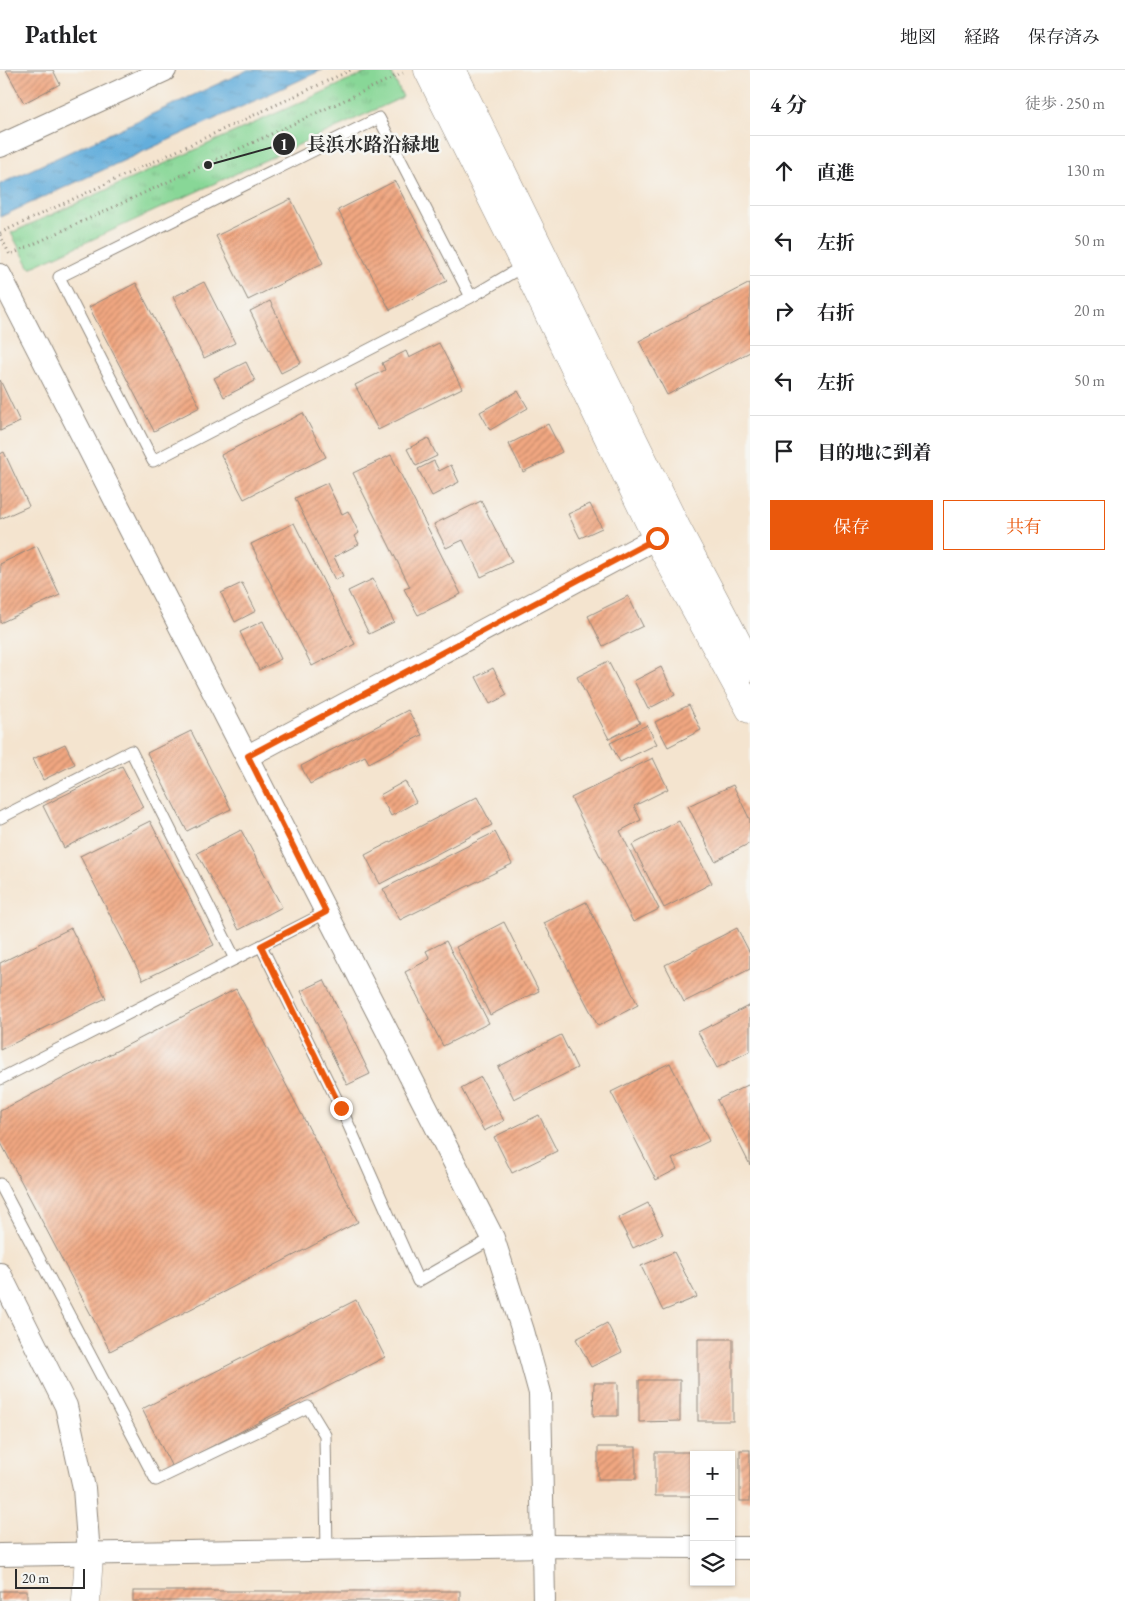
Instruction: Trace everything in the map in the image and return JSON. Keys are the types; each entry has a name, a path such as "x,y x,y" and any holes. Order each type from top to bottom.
{"street":[{"path":"0,146 165,70"},
{"path":"428,70 525,265 667,533 750,667"},
{"path":"452,70 750,709"},
{"path":"0,275 248,756 493,1238 523,1331 540,1393 544,1601"},
{"path":"248,756 667,533"},
{"path":"0,1274 66,1406 84,1488 89,1555 86,1601"},
{"path":"0,1555 544,1546 690,1547"},
{"path":"735,1548 750,1548"}],"lane":[{"path":"471,297 379,118 59,277 153,461 471,297 525,265"},
{"path":"0,818 131,751 235,959"},
{"path":"0,1079 326,912"},
{"path":"261,946 341,1108 418,1281 493,1238"},
{"path":"0,1184 156,1480 308,1407 325,1435 326,1551"}],"path":[{"path":"351,70 0,234 10,255 403,74 401,70"}],"green space":[{"path":"372,70 390,70 403,97 30,268 11,233"}],"water":[{"path":"248,70 322,70 0,217 0,184"}],"building":[{"path":"6,70 53,70 60,84 24,103"},
{"path":"395,181 447,281 390,310 338,210"},
{"path":"291,199 323,263 248,300 216,236"},
{"path":"204,282 235,343 204,358 173,297"},
{"path":"136,283 200,407 154,431 89,307"},
{"path":"750,283 750,352 667,395 639,341"},
{"path":"270,301 301,363 281,373 250,311"},
{"path":"439,343 462,388 378,430 355,385 385,370 382,363 406,351 409,358"},
{"path":"246,362 255,381 224,397 214,378"},
{"path":"0,380 20,422 0,431"},
{"path":"518,391 528,408 490,430 480,412"},
{"path":"303,413 326,457 244,499 221,455"},
{"path":"548,424 562,452 523,472 509,444"},
{"path":"428,438 437,456 416,466 407,449"},
{"path":"4,452 29,506 0,519 0,454"},
{"path":"391,455 461,594 418,615 404,589 410,587 353,473"},
{"path":"434,461 439,471 451,465 459,482 432,496 418,469"},
{"path":"327,483 342,514 348,511 359,533 355,536 359,544 334,557 343,576 335,580 295,498"},
{"path":"481,501 512,562 481,577 463,540 446,548 434,524"},
{"path":"590,504 602,528 580,538 568,514"},
{"path":"294,523 355,644 312,666 251,544"},
{"path":"37,546 60,595 0,623 0,564"},
{"path":"373,579 394,622 369,634 348,591"},
{"path":"242,583 256,611 235,622 221,593"},
{"path":"628,596 643,626 603,646 588,616"},
{"path":"263,621 281,659 259,670 240,632"},
{"path":"608,661 640,723 609,739 577,677"},
{"path":"661,667 675,695 648,709 634,681"},
{"path":"493,668 507,695 490,704 476,677"},
{"path":"689,705 701,730 668,747 655,722"},
{"path":"408,710 422,735 369,763 365,756 310,784 301,766"},
{"path":"647,725 657,744 620,762 610,743"},
{"path":"191,731 231,809 187,831 147,753"},
{"path":"65,744 75,764 43,780 33,759"},
{"path":"653,758 668,789 634,806 641,820 620,831 659,909 633,922 571,798"},
{"path":"122,766 143,807 64,848 43,806"},
{"path":"405,781 416,802 391,816 380,795"},
{"path":"733,785 750,820 750,843 715,861 688,806"},
{"path":"477,797 492,825 380,884 365,855"},
{"path":"150,821 214,945 143,980 80,856"},
{"path":"679,821 712,883 664,908 632,845"},
{"path":"241,830 282,907 239,930 197,853"},
{"path":"495,832 512,864 400,920 383,889"},
{"path":"586,902 638,1005 598,1026 544,923"},
{"path":"504,922 539,991 490,1015 456,947"},
{"path":"71,928 106,998 0,1050 0,963"},
{"path":"737,928 750,953 750,969 684,1002 665,965"},
{"path":"446,941 489,1023 443,1046 405,972 430,959 426,951"},
{"path":"324,980 370,1074 347,1085 301,991"},
{"path":"236,989 358,1222 110,1351 0,1141 0,1111"},
{"path":"750,1005 750,1051 717,1068 698,1032"},
{"path":"561,1035 577,1068 514,1099 498,1067"},
{"path":"670,1063 709,1141 672,1159 677,1169 656,1180 611,1092"},
{"path":"481,1077 504,1121 484,1131 461,1088"},
{"path":"750,1084 750,1165 717,1100"},
{"path":"539,1115 557,1151 512,1173 494,1137"},
{"path":"648,1203 663,1234 633,1248 618,1218"},
{"path":"674,1252 697,1297 663,1311 641,1266"},
{"path":"356,1300 385,1357 172,1467 142,1409"},
{"path":"607,1323 622,1352 591,1367 576,1339"},
{"path":"698,1339 733,1339 733,1421 698,1421"},
{"path":"639,1380 680,1380 680,1421 639,1422"},
{"path":"594,1383 618,1383 618,1416 593,1416"},
{"path":"598,1447 636,1447 636,1479 598,1479"},
{"path":"740,1450 750,1450 750,1501 740,1501"},
{"path":"655,1452 690,1452 690,1496 655,1496"},
{"path":"0,1591 27,1591 27,1601 0,1601"},
{"path":"133,1591 460,1591 460,1601 133,1601"}],"place":[{"name":"長浜水路沿緑地","path":"208,165"}],"route":[{"path":"341,1108 261,946 326,912 248,756 657,538"}]}
